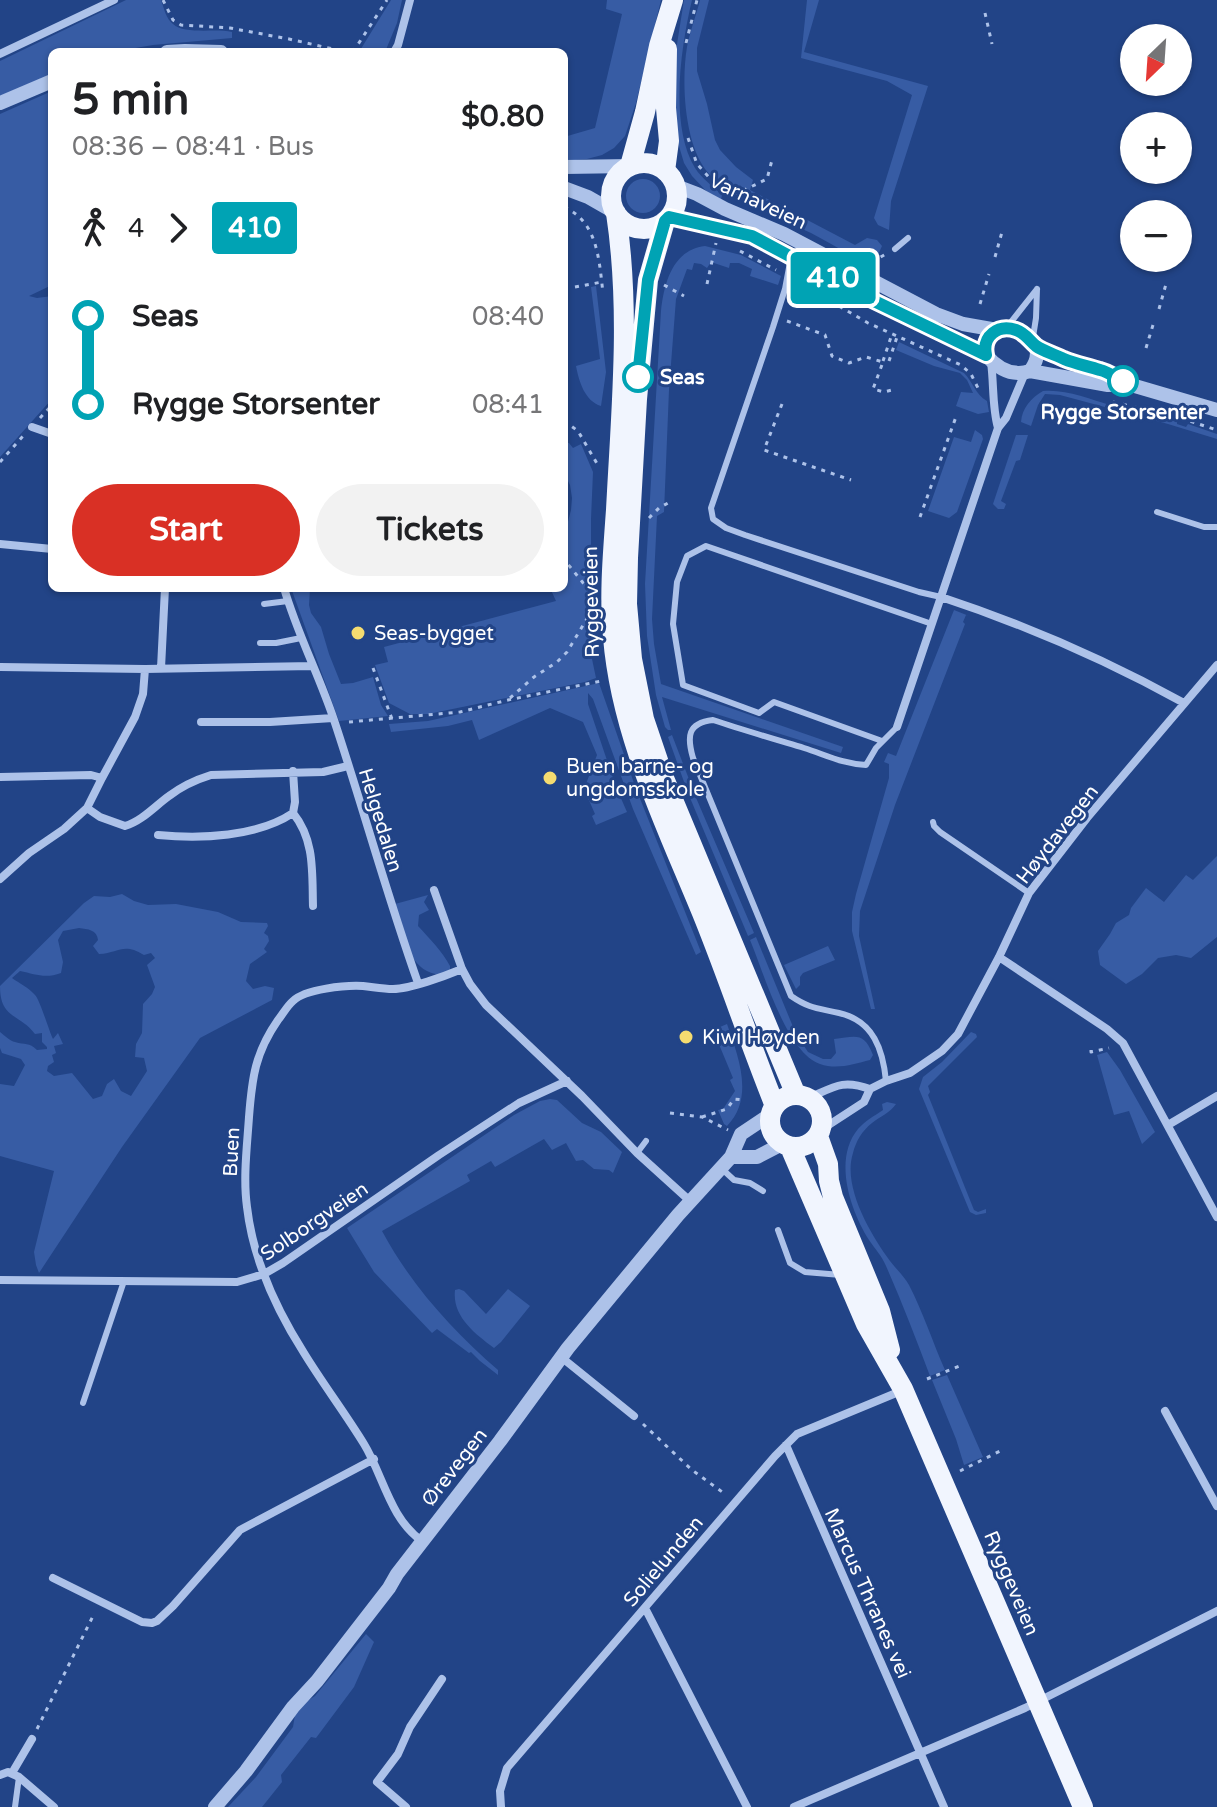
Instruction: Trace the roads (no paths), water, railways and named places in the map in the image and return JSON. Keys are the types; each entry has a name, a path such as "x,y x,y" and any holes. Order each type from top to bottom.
{"main road":[{"path":"630,166 673,0"},
{"path":"665,33 670,178 676,203 667,219 655,227 644,229 633,227 616,213 611,192 621,172 630,166 649,163 670,178"},
{"name":"Ryggeveien","path":"616,213 624,279 624,359 612,584 616,671 639,758 710,931 773,1110"},
{"name":"Ryggeveien","path":"667,219 648,280 638,387 628,558 627,604 632,659 644,719 664,778 802,1096"},
{"path":"788,1096 802,1096 821,1111 823,1120 820,1133 806,1146 786,1145 775,1138 771,1130 773,1110 788,1096"},
{"name":"Ryggeveien","path":"820,1133 831,1189 880,1311 900,1383"},
{"name":"Ryggeveien","path":"786,1145 866,1324 900,1383 1083,1807"}],"street":[{"path":"0,54 114,0"},
{"path":"397,48 410,0"},
{"path":"0,103 48,83"},
{"path":"568,167 630,166"},
{"name":"Varnaveien","path":"670,178 725,209 784,234 936,314 963,324 1018,330 1034,344 1068,360 1104,371 1128,384 1217,410"},
{"path":"568,190 616,213"},
{"name":"Varnaveien","path":"667,219 752,236 988,358 1005,371 1108,385 1128,384"},
{"path":"998,428 985,344 989,335 1002,329"},
{"path":"897,727 998,428 1038,357 1034,344"},
{"path":"32,427 48,433"},
{"path":"0,544 48,549"},
{"path":"161,668 165,592"},
{"name":"Helgedalen","path":"285,592 334,720 418,983"},
{"path":"941,597 1057,640 1114,665 1184,703"},
{"name":"Høydavegen","path":"820,1133 864,1102 870,1089 910,1073 942,1051 958,1034 1029,893 1087,818 1217,665"},
{"path":"0,667 145,669 313,666"},
{"path":"0,879 87,808 135,717 143,694 145,669"},
{"path":"201,722 334,720"},
{"path":"87,808 125,826 140,819 193,780 211,775 323,772 348,766"},
{"path":"293,771 293,813 306,831 311,848 313,906"},
{"path":"0,777 91,775 102,778"},
{"path":"158,835 230,835 268,825 293,813"},
{"path":"434,890 462,969 486,1005 562,1069 567,1081 585,1092 637,1153 690,1201"},
{"path":"999,957 1123,1043 1217,1217"},
{"name":"Buen","path":"422,1541 409,1531 398,1514 374,1459 303,1352 264,1274 250,1229 245,1182 252,1084 259,1052 293,1000 336,988 406,987 462,969"},
{"name":"Solborgveien","path":"0,1280 237,1282 264,1274 519,1103 567,1081"},
{"name":"Høydavegen","path":"802,1096 852,1083 870,1089"},
{"path":"1168,1125 1217,1096"},
{"name":"Ørevegen","path":"215,1807 389,1588 561,1357 690,1201 726,1163 741,1134 773,1110"},
{"path":"726,1163 757,1157 786,1145"},
{"path":"561,1357 634,1416"},
{"name":"Solielunden","path":"501,1807 500,1791 507,1768 734,1501 786,1445 797,1434 882,1400 900,1383"},
{"path":"1165,1411 1217,1506"},
{"name":"Marcus Thranes vei","path":"786,1445 944,1807"},
{"path":"53,1578 142,1622 152,1623 173,1606 240,1530 374,1459"},
{"path":"645,1608 747,1807"},
{"path":"794,1807 1037,1702 1217,1611"},
{"path":"406,1807 377,1782 398,1754 410,1727 442,1679"},
{"path":"16,1775 32,1739"},
{"path":"0,1775 8,1772 16,1775 54,1807"}],"lane":[{"path":"895,249 908,238"},
{"path":"791,257 773,327 711,508 713,519 745,535 941,597"},
{"path":"1002,329 1037,289 1034,344"},
{"path":"1157,512 1204,527 1217,527"},
{"path":"882,741 774,702 759,713 683,685 673,624 677,582 687,556 706,546 932,624"},
{"path":"264,604 288,601"},
{"path":"260,643 301,638"},
{"path":"886,1081 884,1060 874,1035 842,1013 806,1006 791,996 689,743 691,730 701,721 713,720 836,760 866,765 882,741 897,727"},
{"path":"933,822 940,832 1029,893"},
{"path":"637,1153 646,1141"},
{"path":"726,1163 734,1180 750,1183 763,1191"},
{"path":"778,1230 790,1263 805,1272 844,1276"},
{"path":"83,1403 124,1281"},
{"path":"15,1807 16,1775"}],"place":[{"name":"Seas","path":"638,377"},
{"name":"Rygge Storsenter","path":"1123,381"},
{"name":"Seas-bygget","path":"358,633"},
{"name":"Buen barne- og ungdomsskole","path":"550,778"},
{"name":"Kiwi Høyden","path":"686,1037"}]}
